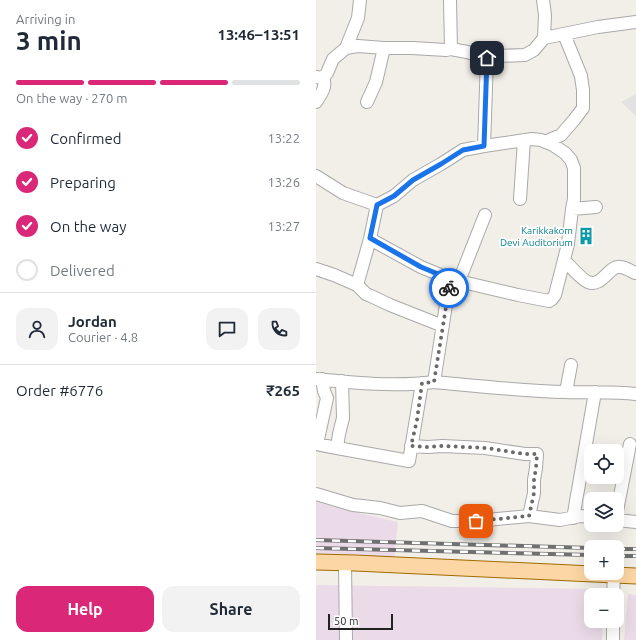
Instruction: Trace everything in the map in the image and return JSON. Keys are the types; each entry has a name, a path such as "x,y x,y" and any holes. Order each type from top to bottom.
{"main road":[{"path":"316,562 584,575"},
{"path":"624,576 636,576"}],"street":[{"path":"316,102 324,88 325,83 320,77 328,72 333,59 346,48 358,18 360,0"},
{"path":"450,0 451,49"},
{"path":"346,48 358,46 451,49 487,58 525,55 534,50 544,38 545,15 543,0"},
{"path":"544,38 598,27 636,22"},
{"path":"545,142 561,134 583,108 581,76 564,34"},
{"path":"367,102 376,82 384,48"},
{"path":"484,146 487,58"},
{"path":"316,176 343,193 377,205 394,196 413,180 463,150 484,146 532,139 545,142 553,145 565,153 571,160 574,168 574,199 568,244 555,295 549,301 455,280 421,267 370,238"},
{"path":"520,199 524,140"},
{"path":"357,285 370,238 377,205"},
{"path":"572,210 596,207"},
{"path":"485,215 470,252 455,280 428,383 417,420 409,461 317,444 327,398 319,379 381,384 428,383 528,390 623,392 636,394"},
{"path":"564,260 587,282 598,282 618,266 635,273"},
{"path":"316,269 357,285 366,294 390,305 443,326"},
{"path":"566,392 571,365"},
{"path":"337,448 343,418 342,381"},
{"path":"573,518 595,392"},
{"path":"621,492 630,444"},
{"path":"411,446 486,448 525,454 537,454 534,493 529,516"},
{"path":"316,494 353,505 380,508 400,513 422,511 452,521 476,521 529,516 560,520 584,516"},
{"path":"624,521 636,522"},
{"path":"345,563 346,640"},
{"path":"613,628 613,640"}],"shaded area":[{"path":"636,94 636,116 621,102"},
{"path":"316,499 350,511 398,522 394,560 316,558"},
{"path":"316,585 584,589 584,628 603,628 602,640 316,640"},
{"path":"628,594 636,595 636,640 624,640"}],"railway":[{"path":"316,540 584,548"},
{"path":"316,548 584,555"},
{"path":"624,549 636,549"},
{"path":"624,556 636,556"}],"way so far":[{"path":"449,288 434,382 422,383 417,420 411,446 486,448 525,454 537,454 534,493 529,516 476,521"}],"place":[{"name":"Karikkakom Devi Auditorium","path":"586,236"}],"route":[{"path":"449,288 450,279 421,267 370,238 377,205 394,196 413,180 463,150 484,146 487,58"}]}
